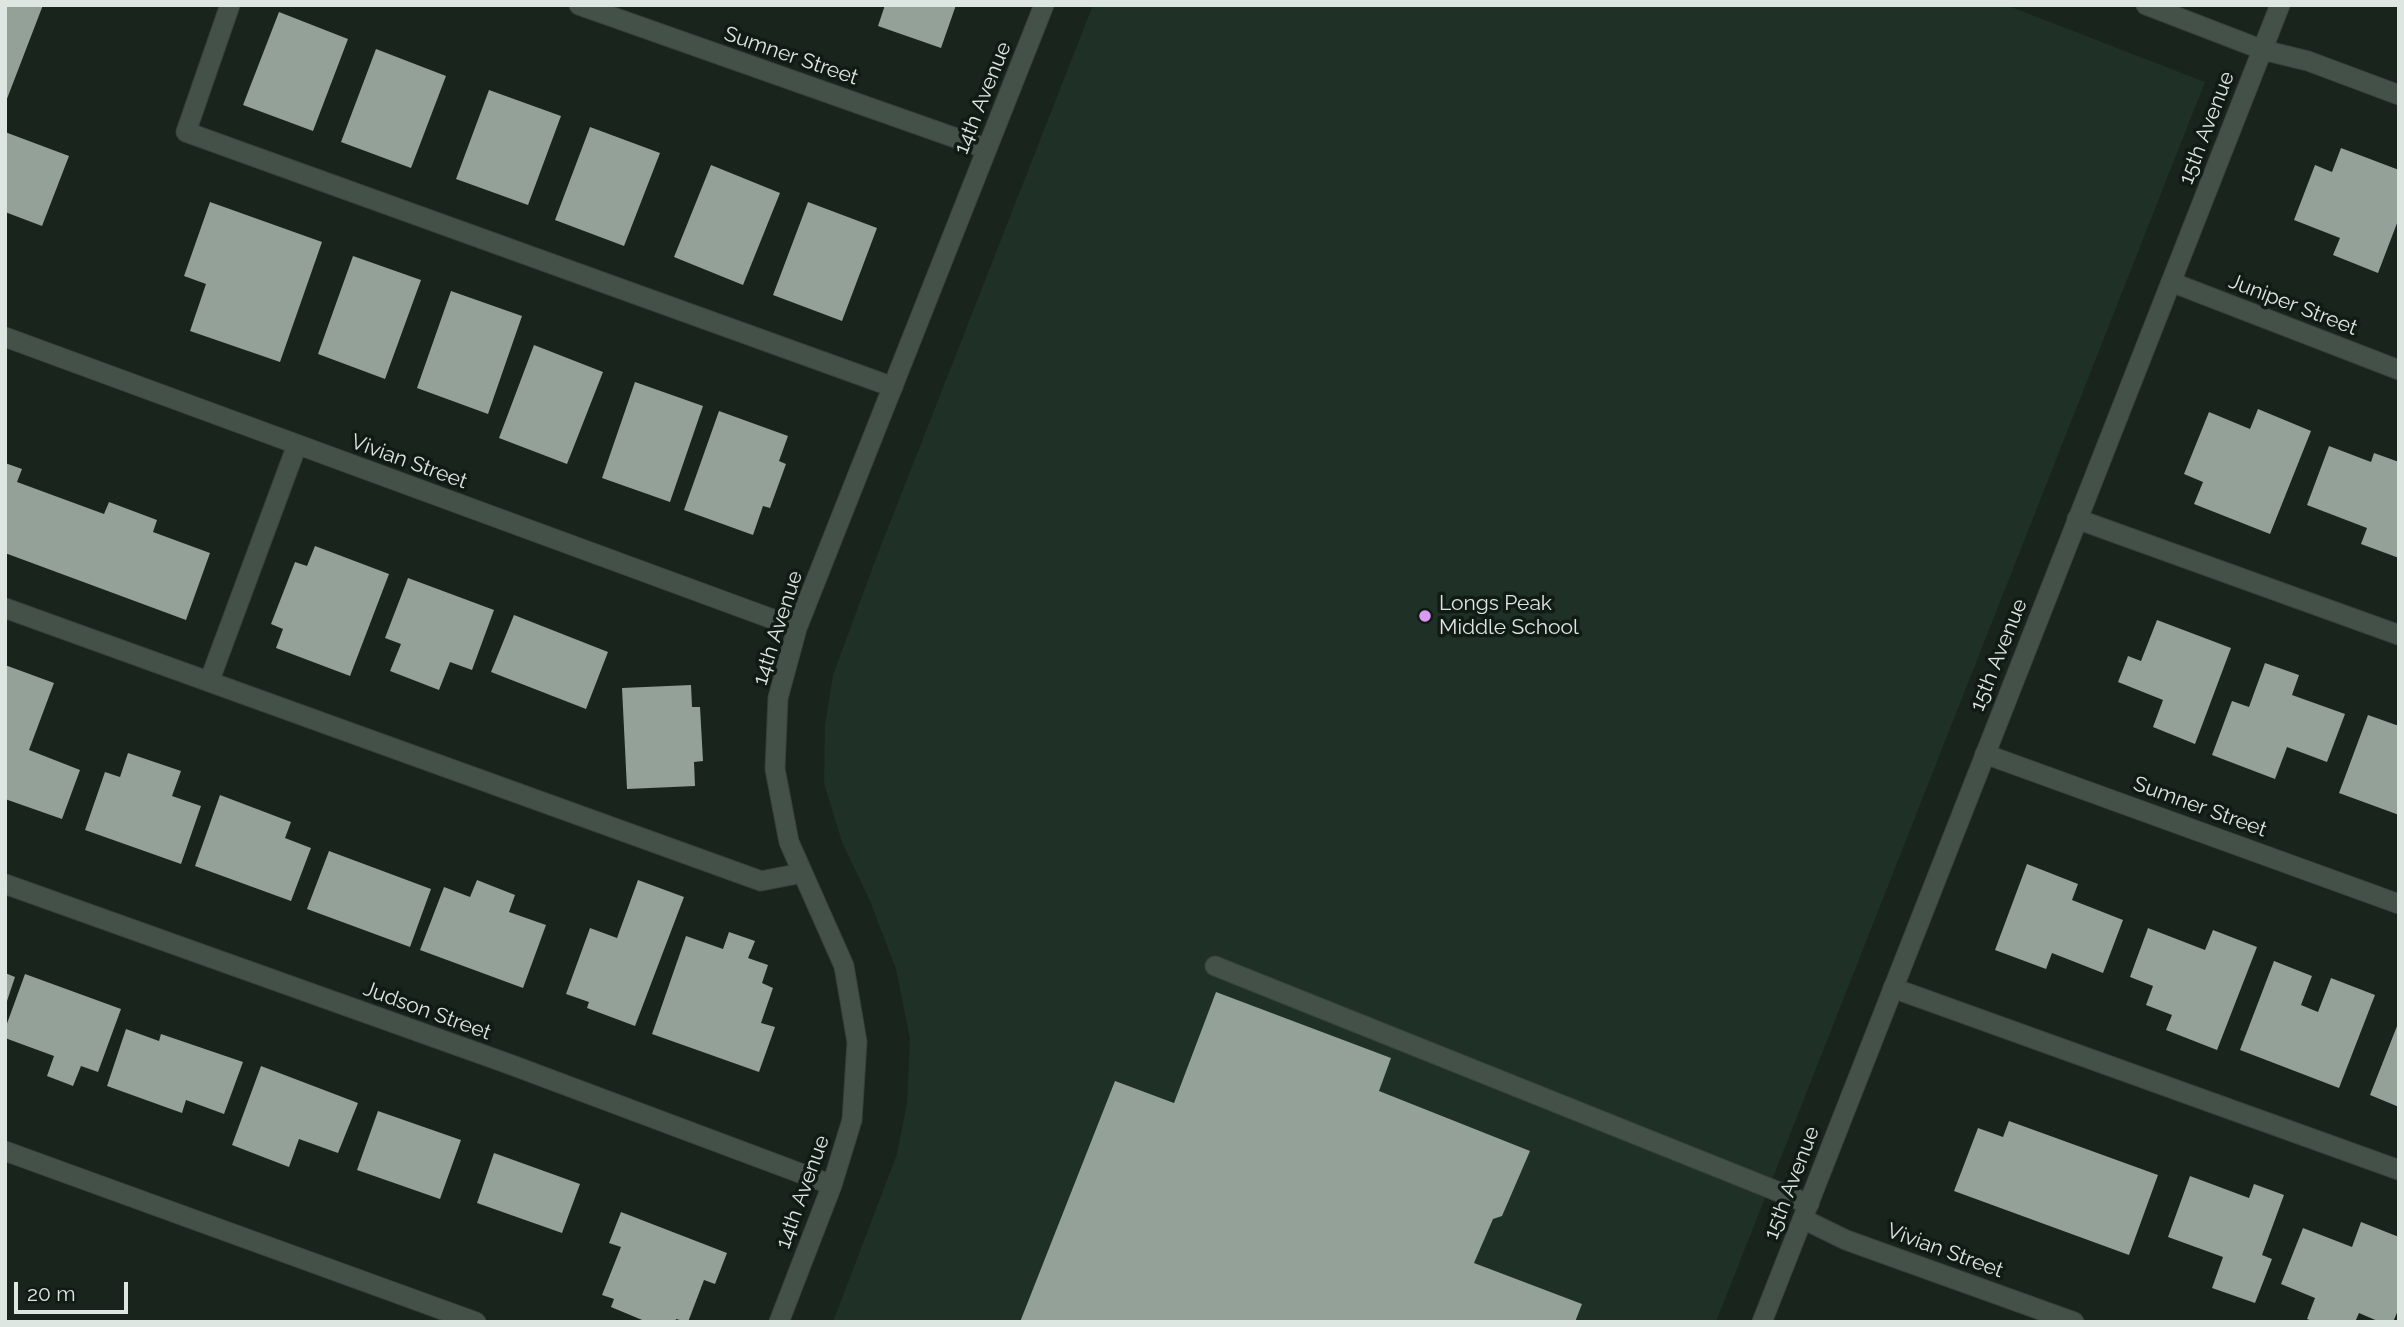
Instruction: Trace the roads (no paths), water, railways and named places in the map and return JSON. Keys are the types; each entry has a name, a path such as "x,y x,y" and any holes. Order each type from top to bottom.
{"street":[{"path":"230,5 186,132 893,387"},
{"name":"Sumner Street","path":"579,5 987,149"},
{"name":"14th Avenue","path":"779,1322 832,1185 852,1120 857,1042 844,966 789,842 775,769 778,698 797,628 1044,5"},
{"path":"2146,5 2263,50 2308,61 2399,95"},
{"name":"15th Avenue","path":"1762,1322 2280,5"},
{"name":"Juniper Street","path":"2171,282 2399,370"},
{"name":"Vivian Street","path":"5,337 797,628"},
{"path":"209,682 297,445"},
{"path":"2077,519 2399,635"},
{"path":"5,608 761,881 803,873"},
{"name":"Sumner Street","path":"1985,754 2399,904"},
{"name":"Judson Street","path":"5,884 509,1064 832,1185"},
{"name":"Vivian Street","path":"1215,966 1806,1211 1846,1240 2074,1322"},
{"path":"1893,988 2399,1171"},
{"path":"5,1151 476,1322"}],"place":[{"name":"Longs Peak Middle School","path":"1425,616"}]}
